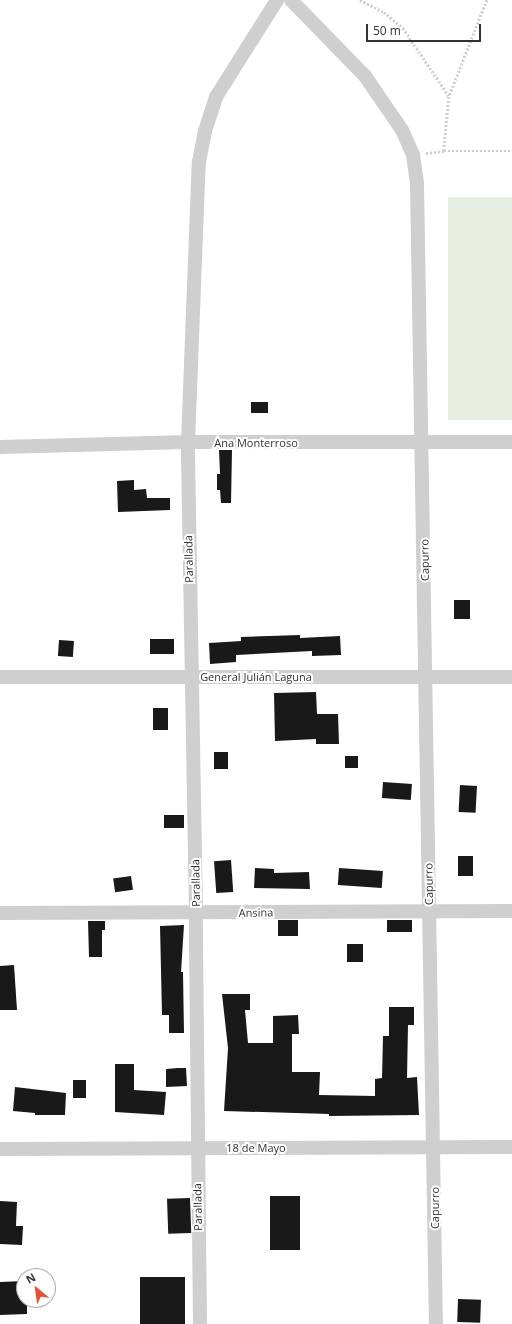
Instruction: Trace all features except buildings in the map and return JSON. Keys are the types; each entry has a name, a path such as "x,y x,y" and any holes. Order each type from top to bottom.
{"street":[{"name":"Parallada","path":"200,1324 197,1148 196,913 188,442 199,162 205,131 216,97 277,0"},
{"name":"Capurro","path":"291,0 365,76 402,130 413,155 417,183 435,1147 436,1324"},
{"name":"Ana Monterroso","path":"0,447 188,442 422,444 512,442"},
{"name":"General Julián Laguna","path":"0,677 512,677"},
{"name":"Ansina","path":"0,913 512,911"},
{"name":"18 de Mayo","path":"0,1148 512,1147"}],"path":[{"path":"360,0 384,12 403,28 449,97"},
{"path":"487,0 449,97 444,151 512,151"}],"shaded area":[{"path":"448,197 512,197 512,420 448,420"}]}
